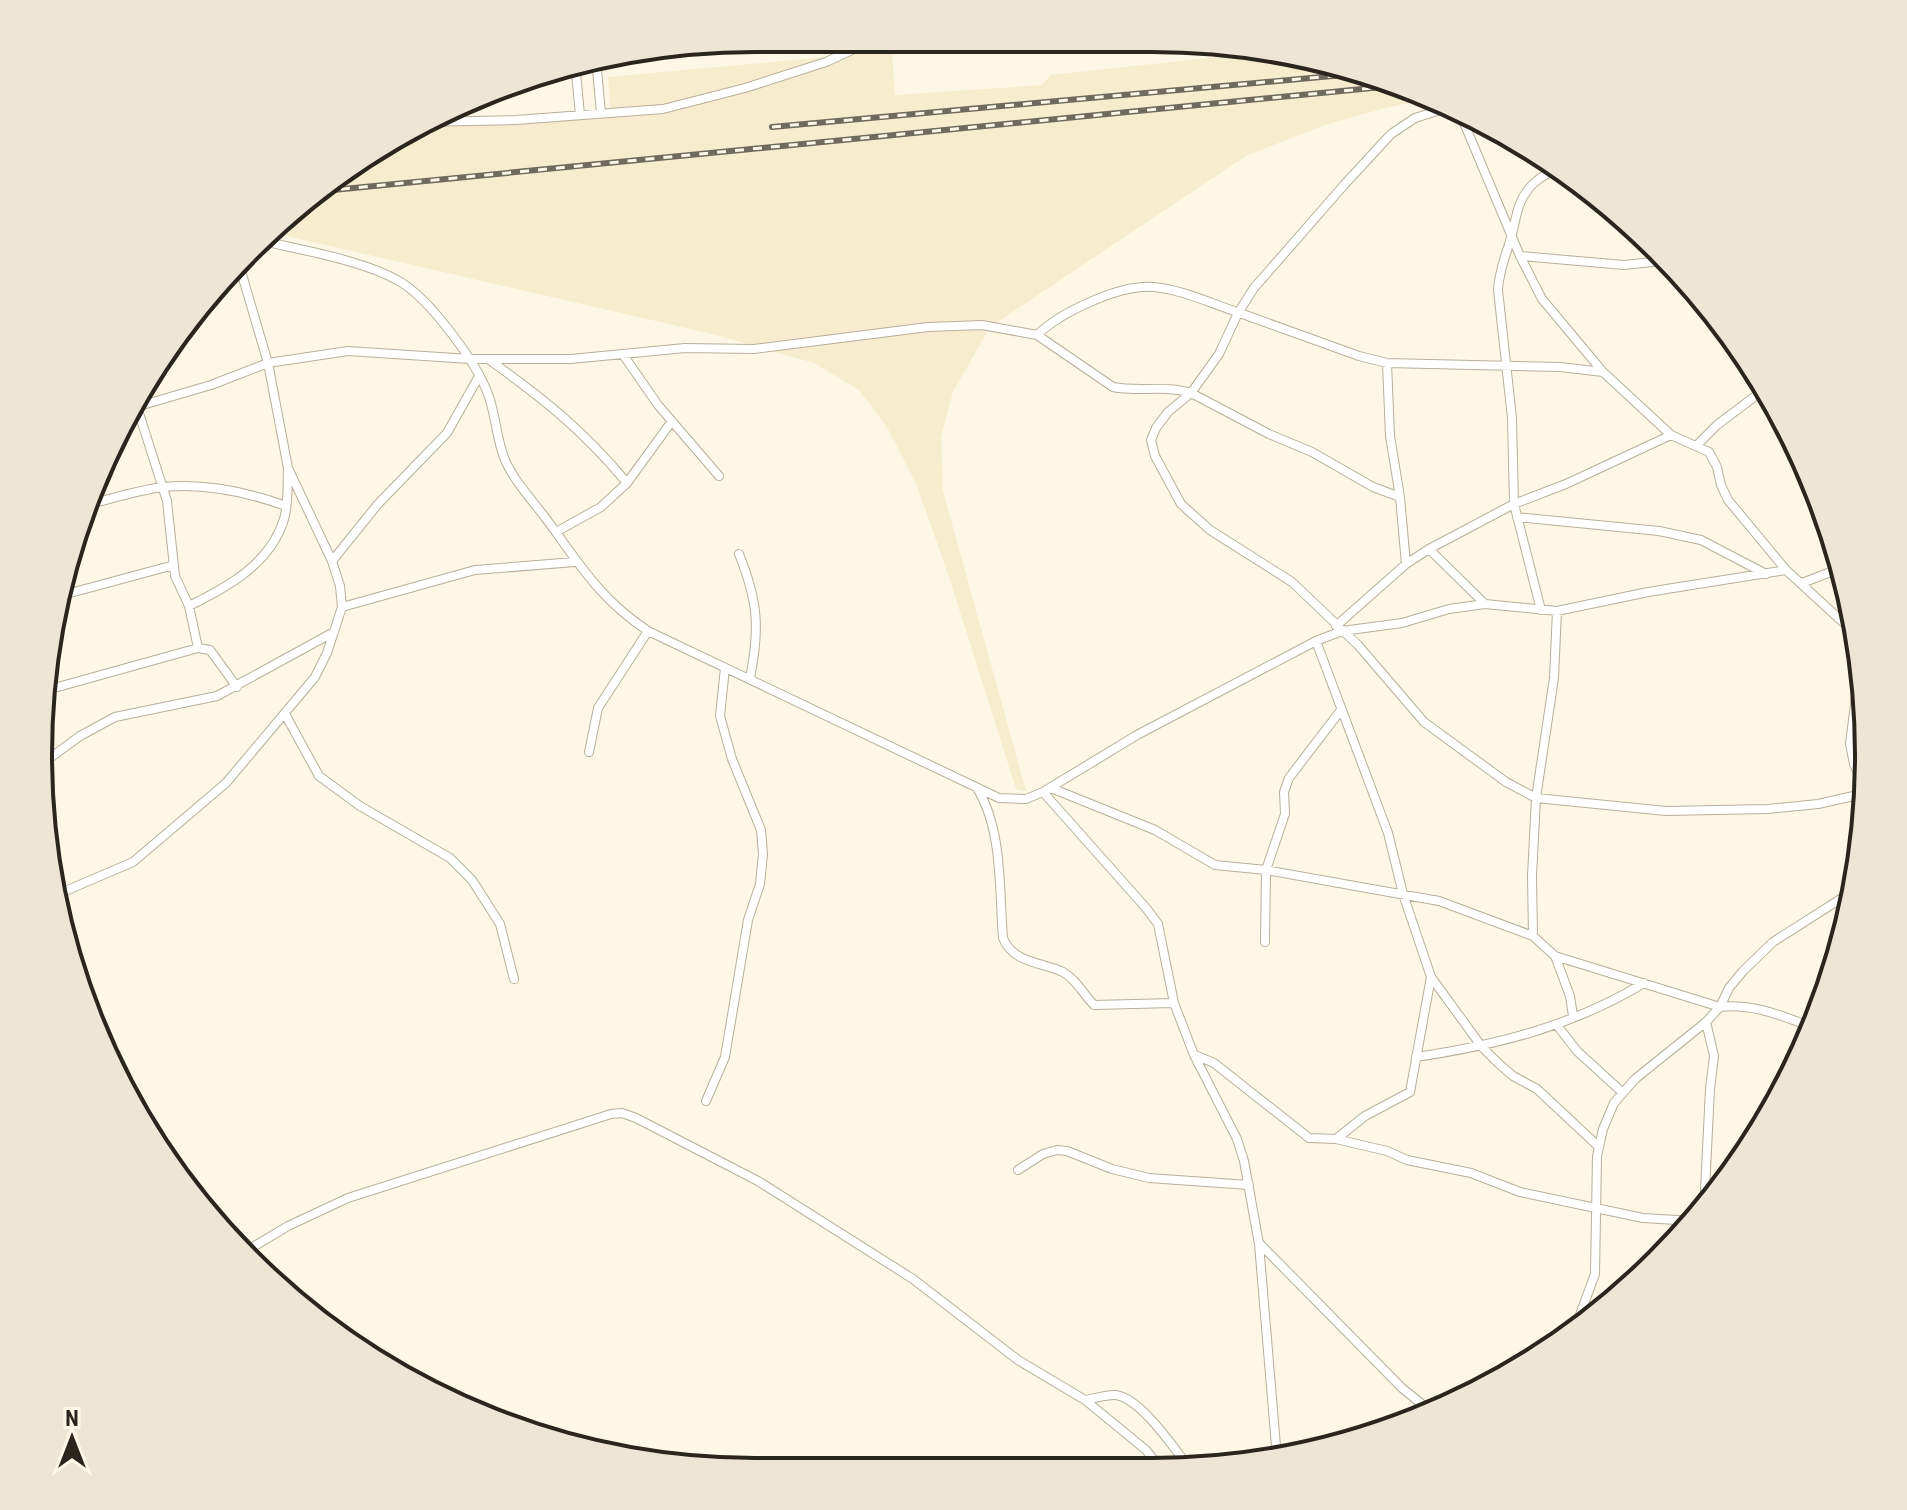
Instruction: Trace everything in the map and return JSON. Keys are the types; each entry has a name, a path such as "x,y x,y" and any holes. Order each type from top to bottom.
{"street":[{"path":"452,121 663,109 745,88 848,52"},
{"path":"597,71 601,113"},
{"path":"576,75 580,115"},
{"path":"1435,112 1415,118 1391,134 1254,288 1238,313 1219,354 1191,393 1168,412 1156,428 1151,440 1155,456 1181,504 1210,530 1292,582 1358,645 1424,722 1506,782 1536,798 1681,811 1768,809 1818,804 1853,796"},
{"path":"1465,125 1520,256 1542,299 1603,372 1671,435 1709,452 1728,500 1786,570 1841,620"},
{"path":"1541,610 1514,504 1512,418 1498,290 1499,274 1517,210 1526,191 1548,174"},
{"path":"273,244 365,267 397,279 419,294 470,359 479,376 490,398 505,459 575,562 626,616 648,631 999,798 1026,799 1047,790 1137,735 1339,629 1406,564 1429,549 1514,504 1566,484 1671,435"},
{"path":"1520,256 1624,265 1653,262"},
{"path":"189,606 221,591 250,571 271,544 284,520 288,468 268,363 242,275"},
{"path":"1037,335 1050,322 1090,303 1124,291 1152,287 1189,294 1359,356 1387,363 1560,367 1603,372"},
{"path":"145,404 211,385 268,363 348,351 470,359 624,356 685,348 754,349 928,327 982,325 1037,335 1113,387 1191,393 1269,434 1312,452 1373,487 1400,497"},
{"path":"624,356 658,405 719,476"},
{"path":"487,359 569,420 597,446 627,483"},
{"path":"1387,363 1390,436 1406,564"},
{"path":"332,561 378,504 447,433 479,376"},
{"path":"1697,445 1717,425 1756,396"},
{"path":"137,419 163,487 175,576 189,606 198,648"},
{"path":"556,532 601,507 627,483 672,421"},
{"path":"66,891 113,872 150,849 226,783 315,677 342,607 340,586 332,561 288,468"},
{"path":"100,502 163,487 209,488 250,493 286,506"},
{"path":"1517,517 1659,531 1701,540 1766,574"},
{"path":"1429,549 1485,604"},
{"path":"739,554 752,585 757,616 757,643 750,678"},
{"path":"342,607 475,570 575,562"},
{"path":"72,593 174,565"},
{"path":"1339,629 1402,623 1449,609 1485,604 1557,611 1648,592 1786,570"},
{"path":"1802,583 1831,572"},
{"path":"1533,936 1536,798 1554,678 1557,611"},
{"path":"589,752 598,708 648,631"},
{"path":"52,756 80,736 115,717 217,696 334,632"},
{"path":"1316,641 1388,833 1403,894 1431,977 1482,1047 1513,1076 1537,1089 1599,1147"},
{"path":"56,688 198,648 210,650 237,687"},
{"path":"706,1101 725,1057 733,1023 741,959 748,920 760,884 763,854 761,830 732,759 720,716 725,668"},
{"path":"1265,942 1266,870 1285,814 1284,792 1289,778 1341,710"},
{"path":"285,714 319,776 348,799 450,858 472,880 500,924 514,979"},
{"path":"1853,717 1850,744 1855,765"},
{"path":"977,788 986,802 994,837 1003,938 1007,950 1063,972 1076,981 1094,1005 1174,1003"},
{"path":"1047,790 1155,830 1215,865 1266,870 1439,901 1533,936 1555,956 1720,1007 1753,1008 1801,1024"},
{"path":"1047,790 1158,924 1174,1003 1194,1055 1237,1139 1259,1244 1276,1446"},
{"path":"1581,1312 1595,1274 1599,1147 1614,1103 1635,1079 1706,1022 1720,1007 1729,988 1773,942 1839,900"},
{"path":"1555,956 1570,996 1573,1016"},
{"path":"1336,1139 1365,1116 1410,1092 1431,977"},
{"path":"1416,1057 1482,1047 1556,1024 1610,1003 1644,983"},
{"path":"1705,1189 1714,1056 1706,1022"},
{"path":"1556,1024 1577,1051 1623,1093"},
{"path":"1194,1055 1214,1063 1309,1138 1336,1139 1387,1151 1407,1160 1471,1173 1520,1192 1643,1218 1680,1220"},
{"path":"253,1247 288,1226 348,1198 622,1113 758,1181 851,1238 954,1309 1018,1360 1085,1400 1152,1458"},
{"path":"1018,1170 1043,1154 1057,1150 1149,1178 1249,1185"},
{"path":"1259,1244 1421,1404"},
{"path":"1085,1400 1109,1395 1126,1399 1156,1426 1180,1457"}],"shaded area":[{"path":"892,52 895,95 1042,85 1051,75 1224,56 1334,76 1412,103 1325,125 1246,156 990,327 953,392 941,437 943,491 1026,791 1016,789 917,486 887,427 859,390 814,363 708,333 282,235 364,170 437,128 611,114 608,77"}],"railway":[{"path":"772,127 1333,76"},
{"path":"337,190 1374,88"}]}
